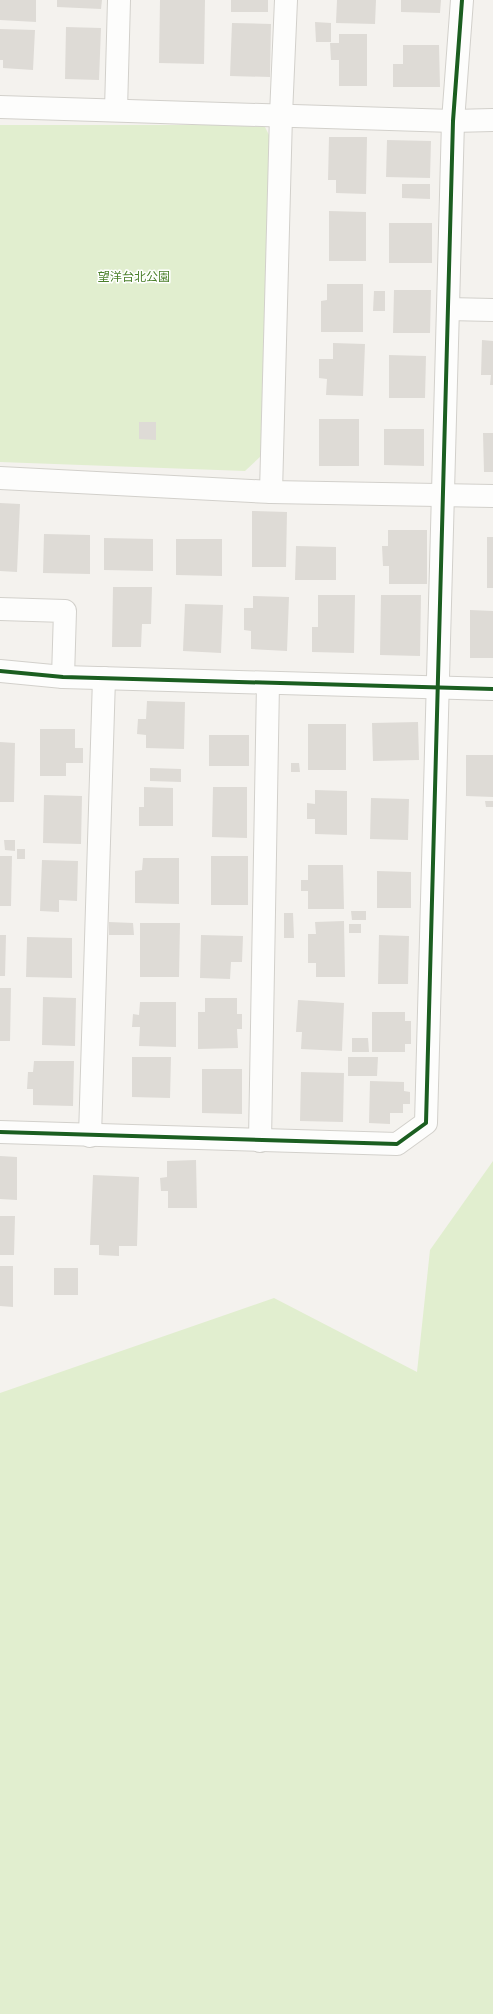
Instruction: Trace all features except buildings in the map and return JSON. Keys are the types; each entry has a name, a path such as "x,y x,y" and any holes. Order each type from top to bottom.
{"street":[{"path":"116,110 119,0"},
{"path":"271,492 281,115 286,0"},
{"path":"0,1132 90,1136 397,1144 426,1123 453,121 462,0"},
{"path":"0,107 453,121 493,120"},
{"path":"448,309 493,310"},
{"path":"0,478 271,492 493,496"},
{"path":"0,609 65,611 63,677"},
{"path":"0,671 63,677 493,689"},
{"path":"90,1136 104,678"},
{"path":"260,1141 268,683"}],"green space":[{"name":"望洋台北公園","path":"0,125 264,125 271,139 262,455 245,471 0,462"},
{"path":"493,1161 493,2014 0,2014 0,1393 274,1298 417,1372 430,1250"}],"cycle path":[{"path":"0,1132 397,1144 426,1123 453,121 462,0"},
{"path":"0,671 63,677 493,689"}]}
